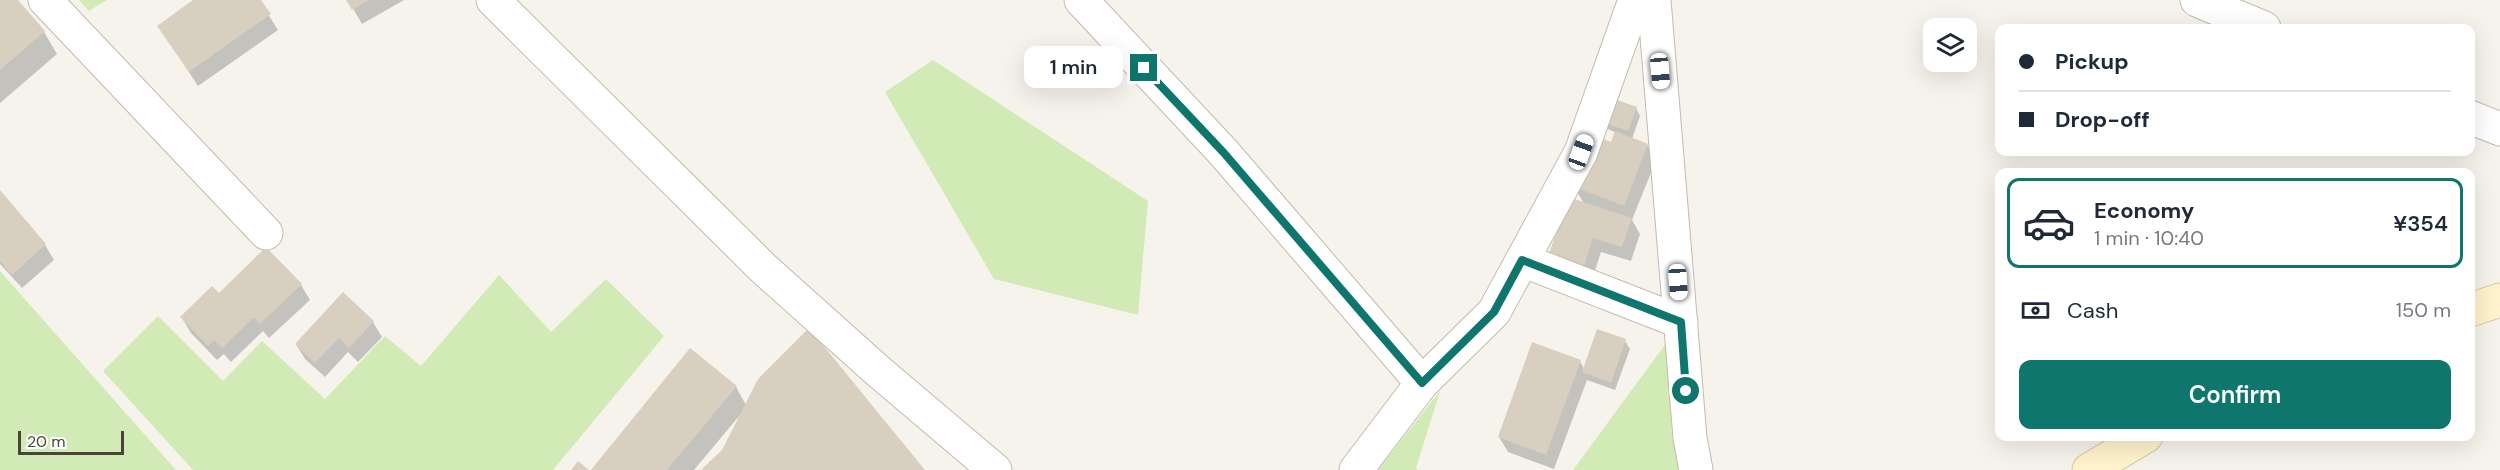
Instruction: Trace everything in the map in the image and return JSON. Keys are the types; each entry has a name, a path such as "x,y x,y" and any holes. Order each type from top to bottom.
{"main road":[{"path":"2475,308 2500,300"},
{"path":"2089,470 2138,441"}],"street":[{"path":"45,0 266,233"},
{"path":"493,0 763,268 878,371 995,470"},
{"path":"1081,0 1224,153 1422,383"},
{"path":"1356,470 1422,383 1494,312 1581,152 1635,0"},
{"path":"1654,0 1690,438 1696,470"},
{"path":"2197,0 2254,24"},
{"path":"2475,119 2500,129"},
{"path":"1522,260 1681,322"}],"green space":[{"path":"79,0 107,0 89,11"},
{"path":"933,60 1148,201 1138,315 994,279 885,92"},
{"path":"0,271 176,470 0,470"},
{"path":"499,275 551,332 606,279 664,336 553,470 193,470 103,371 158,316 223,381 262,341 325,399 385,336 421,366"},
{"path":"1667,342 1672,436 1679,470 1573,470"},
{"path":"1440,391 1416,468 1418,470 1378,470"}],"building":[{"path":"0,0 18,0 45,31 0,70"},
{"path":"193,0 261,0 271,14 189,72 157,26"},
{"path":"346,0 369,0 352,10"},
{"path":"1608,97 1637,107 1628,131 1599,121"},
{"path":"1615,131 1648,144 1624,206 1572,186 1593,135 1611,142"},
{"path":"0,190 46,244 12,275 0,261"},
{"path":"1568,197 1632,218 1622,247 1593,238 1584,266 1549,254"},
{"path":"266,247 302,284 260,324 254,317 222,348 214,340 208,346 180,317 212,286 219,293"},
{"path":"343,292 374,321 349,348 339,338 315,363 295,344"},
{"path":"809,328 925,470 701,470 722,450 758,379"},
{"path":"1597,329 1626,339 1611,383 1582,372"},
{"path":"1532,342 1581,360 1546,455 1498,437"},
{"path":"690,348 737,386 667,470 591,470"},
{"path":"578,461 589,470 571,470"}],"route":[{"path":"1144,68 1224,153 1422,383 1494,312 1522,260 1681,322 1686,391"}]}
